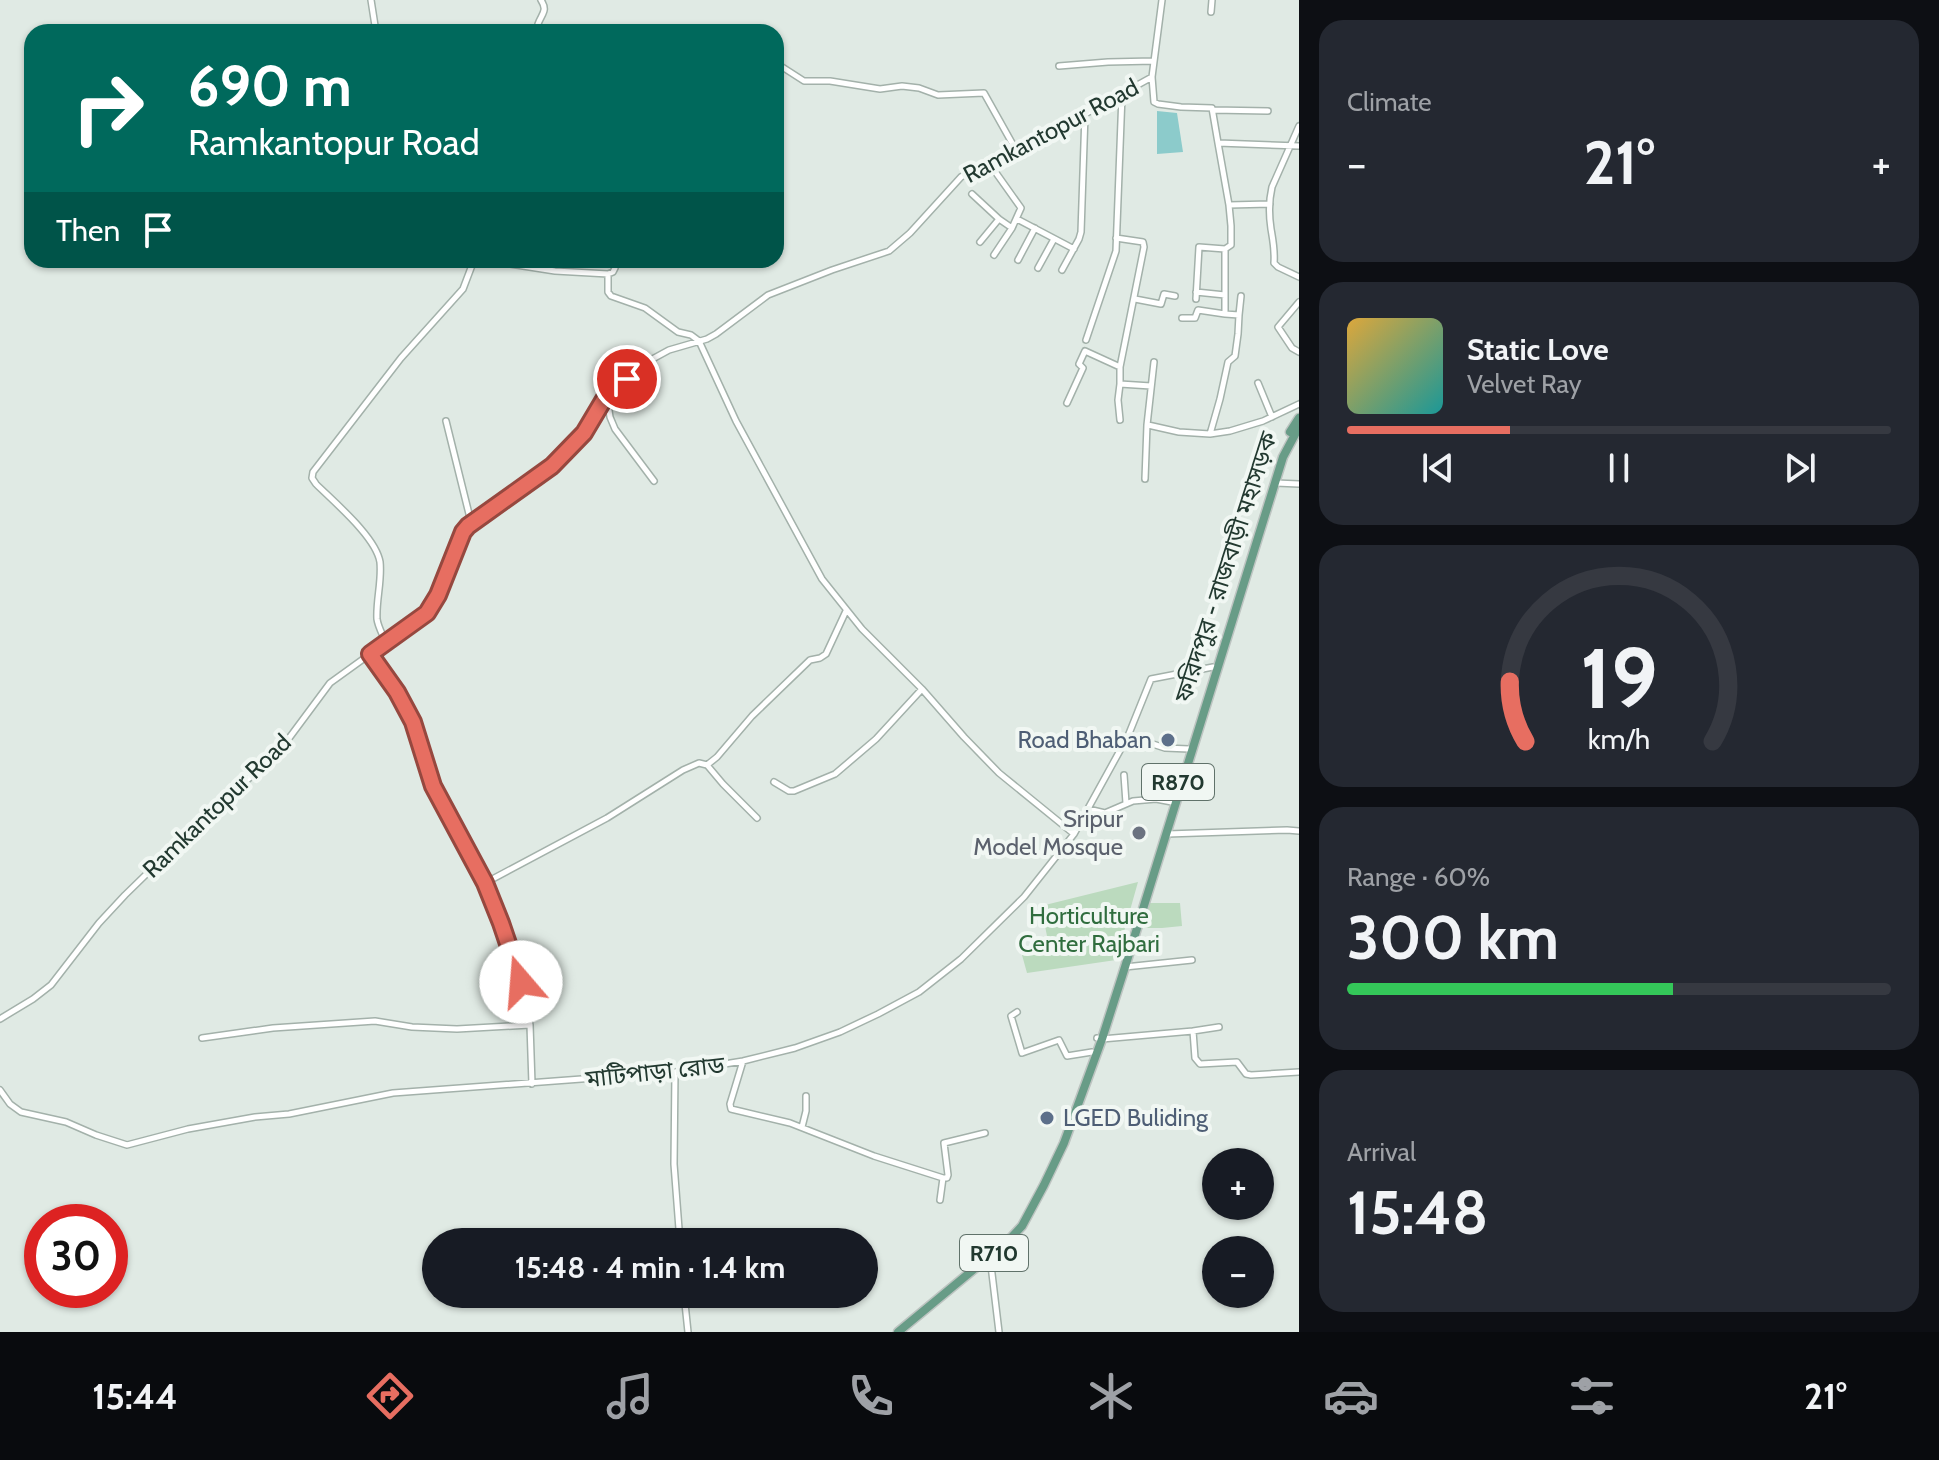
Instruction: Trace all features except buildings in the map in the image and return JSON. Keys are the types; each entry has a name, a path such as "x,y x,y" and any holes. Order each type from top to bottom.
{"main road":[{"name":"ফরিদপুর - রাজবাড়ী মহাসড়ক","path":"1060,1148 1092,1052 1100,1038 1277,459 1299,418"},
{"name":"ফরিদপুর - রাজবাড়ী মহাসড়ক","path":"1060,1148 1125,967 1283,457 1299,427"},
{"name":"R710","path":"898,1332 1007,1243 1022,1226 1060,1148"}],"street":[{"path":"371,0 375,24"},
{"path":"538,24 545,13 541,0"},
{"path":"1162,0 1152,77 1154,102 1181,107 1210,107 1213,110 1268,111"},
{"path":"1211,12 1212,0"},
{"path":"1059,66 1154,61"},
{"path":"784,68 804,81 830,81 880,89 902,86 938,95 984,93 1016,150"},
{"name":"Ramkantopur Road","path":"0,1019 51,985 125,895 206,816 278,753 330,683 427,613 438,595 463,532 471,522 552,466 584,433 606,396 657,356 716,334 768,295 889,251 910,233 952,185 969,172 1152,77"},
{"path":"1086,340 1116,251 1123,94"},
{"path":"1213,110 1229,205 1231,245 1225,249 1199,247 1196,295 1225,295"},
{"path":"1062,270 1081,232 1085,114"},
{"path":"1299,126 1272,187 1270,204 1275,265 1299,277"},
{"path":"1218,143 1299,146"},
{"path":"989,163 1021,208 994,255"},
{"path":"972,194 1012,228"},
{"path":"1229,205 1270,204"},
{"path":"980,242 999,219"},
{"path":"1017,219 1074,249"},
{"path":"1018,260 1035,228"},
{"path":"1116,238 1144,243 1120,367 1120,420"},
{"path":"1038,268 1054,239"},
{"path":"1225,249 1225,314"},
{"path":"386,643 377,618 380,577 377,551 353,521 316,484 312,478 313,472 401,358 463,289 471,268"},
{"path":"536,268 608,274 615,268"},
{"path":"608,274 608,292 611,296 645,308 675,330 699,341 736,421 804,546 822,579 846,611 999,773 1074,834"},
{"path":"1135,299 1161,304 1164,294 1175,296"},
{"path":"1210,434 1228,362 1235,356 1241,296"},
{"path":"1299,302 1278,327 1292,348 1299,352"},
{"path":"1182,318 1195,318 1198,310 1239,315"},
{"path":"1067,403 1083,368 1079,364 1085,351 1120,367"},
{"path":"1145,479 1154,362"},
{"path":"1258,383 1272,417"},
{"path":"1120,384 1151,386"},
{"path":"606,396 615,429 654,481"},
{"path":"1147,425 1179,432 1210,434 1263,421 1299,404"},
{"path":"446,421 471,522"},
{"path":"1275,483 1299,484"},
{"path":"707,765 810,660 826,654 846,611"},
{"path":"370,654 397,692 413,722 433,786 485,883 525,999 530,1025 532,1084"},
{"name":"মাটিপাড়া রোড","path":"0,1091 21,1112 66,1122 127,1145 188,1129 289,1114 393,1093 675,1072 743,1061 795,1048 878,1014 919,992 961,959 1024,897 1074,834 1128,736 1151,679 1213,667"},
{"path":"774,782 794,791 835,774 876,739 922,689"},
{"path":"1128,736 1165,748 1189,749"},
{"path":"485,883 607,818 699,763 707,765 757,818"},
{"path":"1124,775 1126,803"},
{"path":"1088,809 1105,813 1126,803 1149,799 1172,802"},
{"path":"1166,834 1299,831"},
{"path":"1125,967 1192,960"},
{"path":"1017,1012 1011,1016 1022,1053 1057,1040 1061,1041 1067,1056 1092,1052"},
{"path":"202,1038 273,1028 375,1021 457,1029 530,1025"},
{"path":"1100,1038 1219,1027"},
{"path":"1193,1031 1195,1058 1200,1064 1237,1062 1246,1074 1251,1075 1299,1072"},
{"path":"743,1061 731,1109 802,1127 874,1156 943,1178 948,1175 944,1143 985,1133"},
{"path":"675,1072 674,1164 679,1228"},
{"path":"802,1127 806,1096"},
{"path":"940,1200 943,1178"},
{"path":"990,1256 999,1332"},
{"path":"685,1308 688,1332"}],"green space":[{"name":"Horticulture Center Rajbari","path":"1138,882 1116,960 1027,973 1022,955 1050,951 1041,906"},
{"path":"1150,903 1180,903 1182,926 1141,928"}],"water":[{"path":"1157,111 1177,113 1183,152 1157,154"}],"place":[{"name":"Road Bhaban","path":"1168,740"},
{"name":"Sripur Model Mosque","path":"1139,833"},
{"name":"LGED Buliding","path":"1047,1118"}],"route":[{"path":"521,982 485,883 433,786 413,722 397,692 370,654 427,613 438,595 463,532 471,522 552,466 584,433 606,396 627,379"}]}
